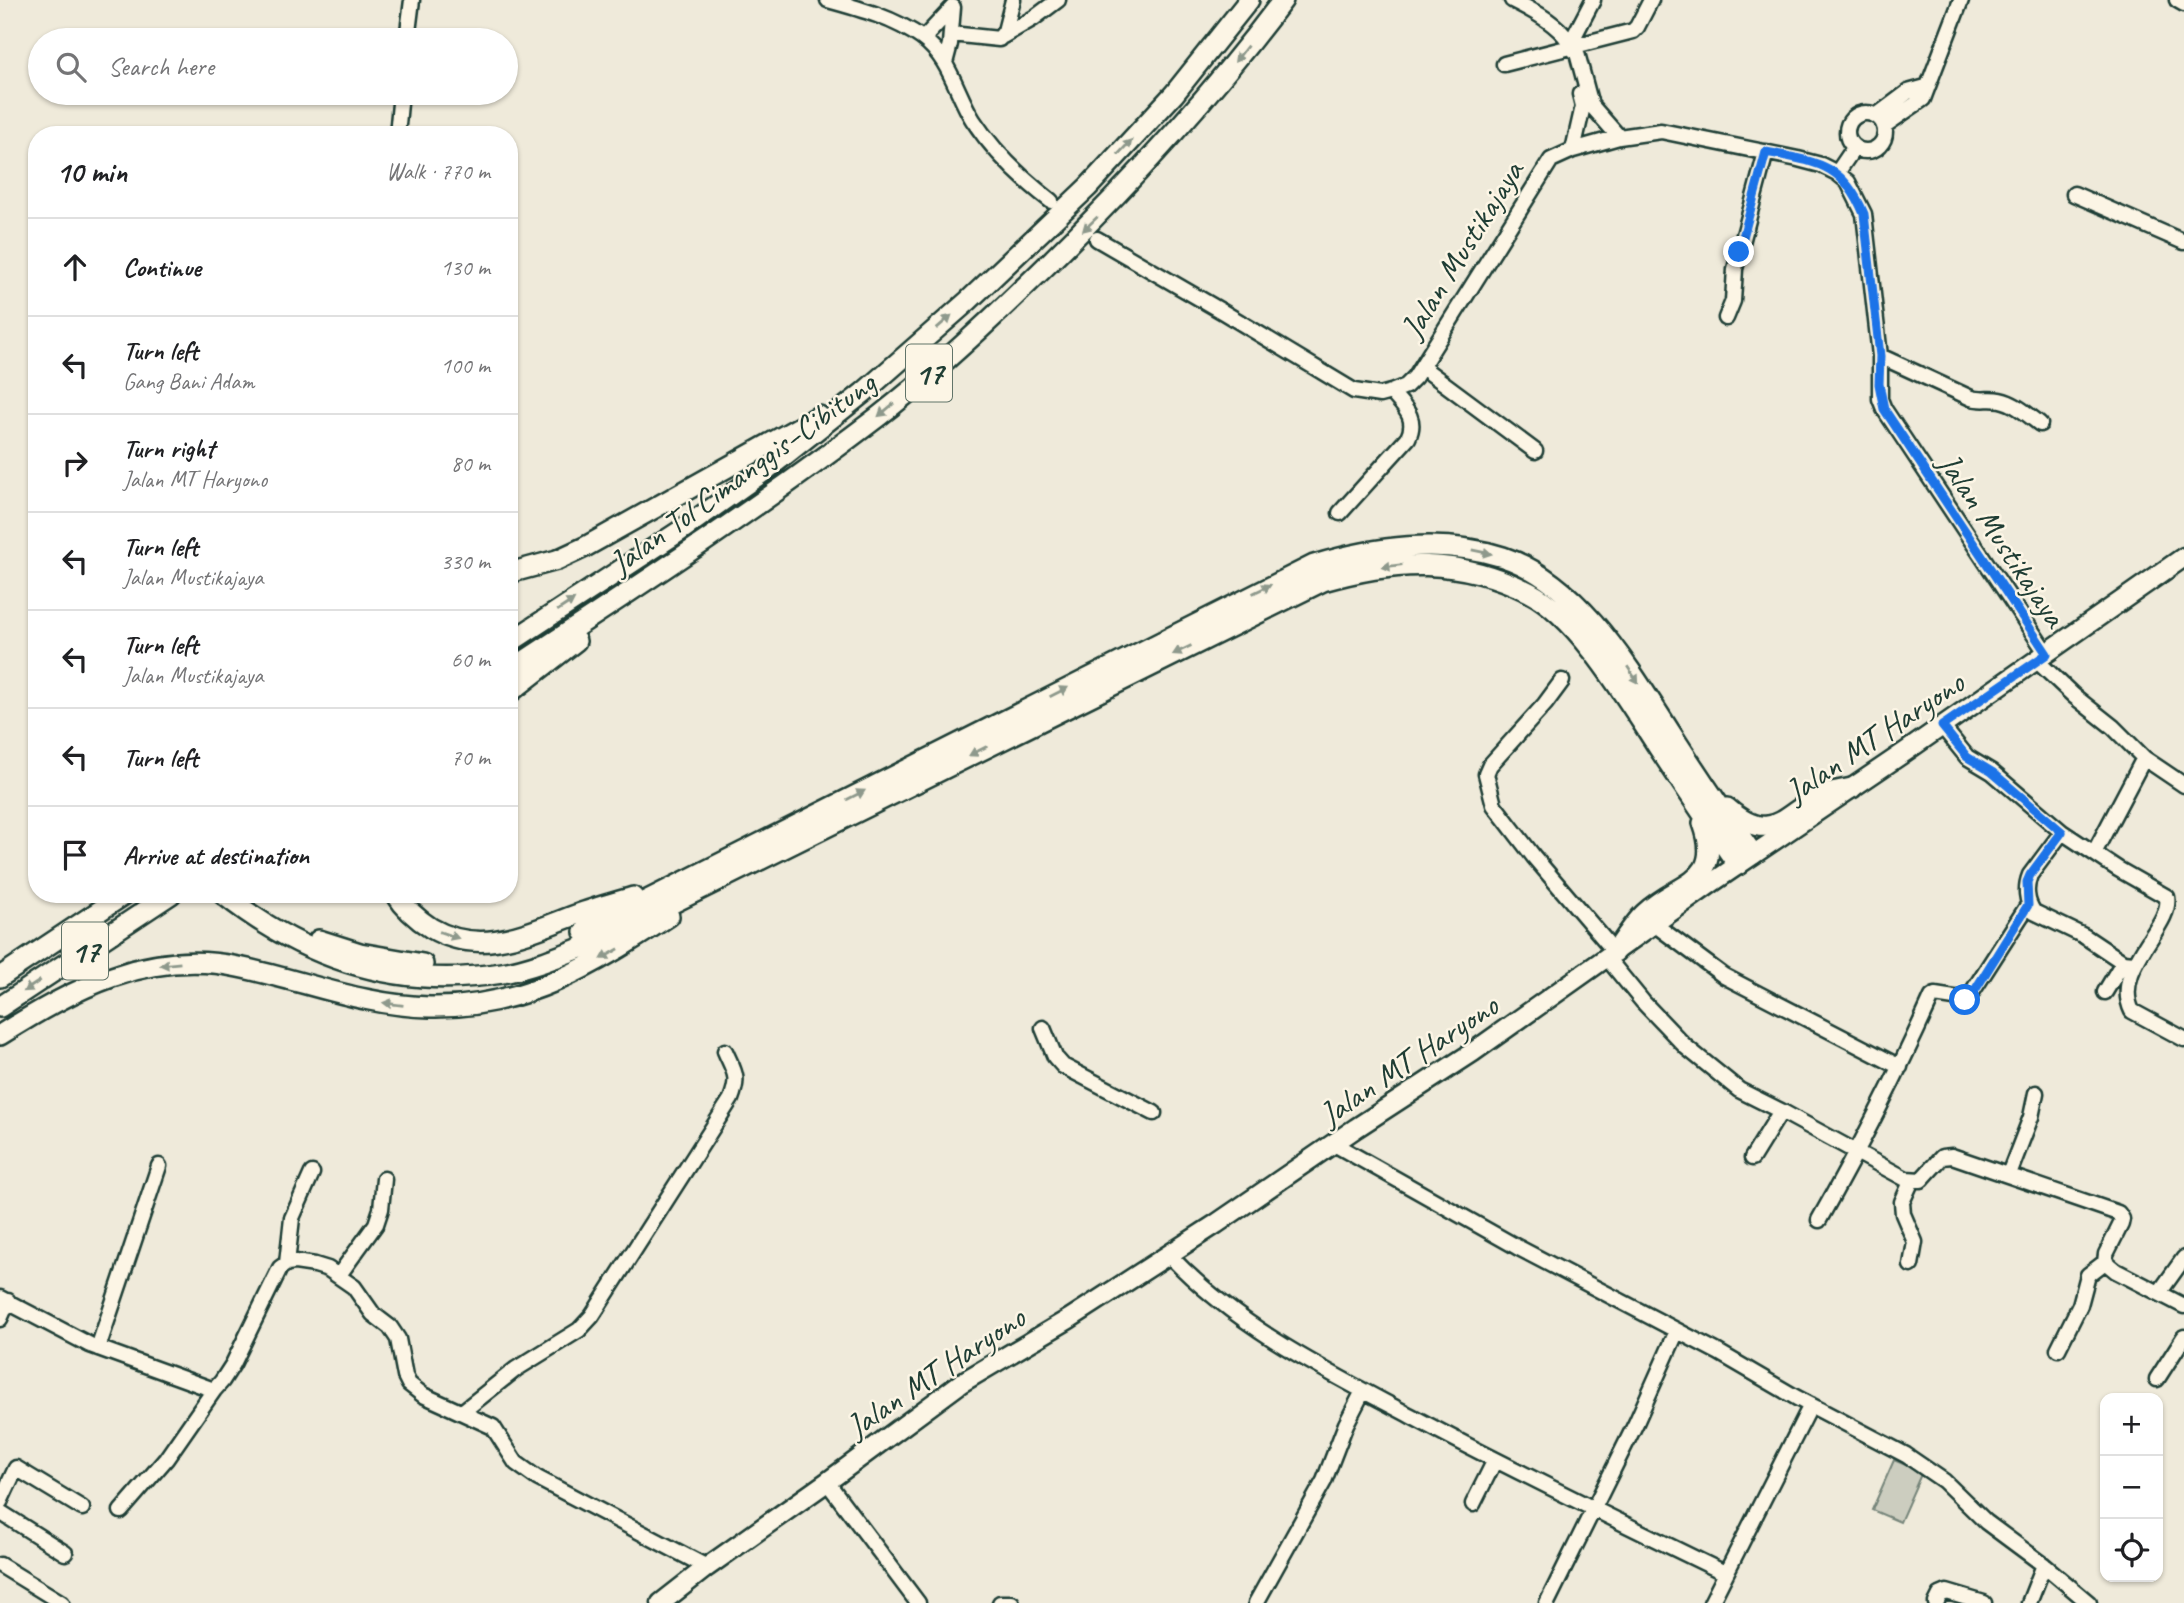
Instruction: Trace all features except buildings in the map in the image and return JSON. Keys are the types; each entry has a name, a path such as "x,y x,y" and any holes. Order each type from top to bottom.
{"highway":[{"name":"Jalan Tol Cimanggis–Cibitung","path":"518,637 680,531 766,470 863,393 968,301 1088,187 1174,94 1249,0"},
{"name":"Jalan Tol Cimanggis–Cibitung","path":"518,665 779,491 881,414 991,320 1107,206 1195,111 1283,0"},
{"path":"518,571 557,560 585,547 863,393"},
{"path":"250,903 317,939 360,953 411,963 459,965 499,960 537,951 582,933 1314,565 1357,552 1409,546 1458,548 1503,557 1537,573 1562,590 1608,670 1745,860"},
{"path":"518,686 696,548"},
{"path":"248,903 275,931 299,944 353,965 409,976 459,978 503,973 541,963 588,945 1323,582 1361,570 1409,564 1460,568 1530,593 1584,628"},
{"path":"1704,800 1742,821 1771,826 1824,794 1852,788"},
{"path":"1611,955 1645,913 1696,879 1707,865 1710,850 1704,800"},
{"path":"0,1035 44,1007 91,983 128,971 166,964 201,962 238,966 352,998 395,1005 432,1007 505,999 545,987 579,972 617,951 750,865"},
{"path":"401,903 419,921 443,935 471,942 499,942 533,933 581,914 692,878"},
{"path":"84,921 106,903"},
{"name":"17","path":"0,977 111,903"},
{"name":"17","path":"0,1007 157,903"}],"main road":[{"name":"Jalan MT Haryono","path":"661,1603 961,1382 1059,1325 1168,1255 1473,1052 1745,860 2184,557"}],"street":[{"path":"408,28 412,0"},
{"path":"828,0 881,15 923,38 945,62 968,110 999,154 1051,201"},
{"path":"1003,36 1013,0"},
{"path":"951,34 999,39 1058,0"},
{"path":"1512,0 1535,5 1559,29 1577,53 1591,105 1619,137"},
{"path":"1573,150 1583,106 1569,56 1593,0"},
{"path":"1504,64 1633,31 1651,0"},
{"path":"1880,121 1908,92 1926,88 1961,0"},
{"path":"2177,0 2184,4"},
{"path":"923,38 954,3"},
{"path":"945,62 954,3"},
{"path":"398,126 400,105"},
{"path":"1861,114 1880,121 1884,138 1877,148 1866,152 1854,148 1846,136 1849,122 1861,114"},
{"name":"Jalan Mustikajaya","path":"1391,392 1406,386 1422,367 1551,160 1573,150 1619,137 1661,131 1821,165 1837,173 1848,183 1864,214 1880,356 1879,384 1884,409 2042,657 2074,696 2113,727 2144,758 2184,785"},
{"path":"1837,173 1854,148"},
{"path":"1726,318 1733,301 1735,269 1766,152"},
{"path":"2074,194 2184,242"},
{"path":"1097,239 1353,391 1380,395 1391,392 1412,419 1412,429 1408,438 1340,513"},
{"path":"1880,356 1971,398 2003,401 2016,406 2040,424"},
{"path":"1422,367 1535,450"},
{"path":"1562,681 1490,765 1486,774 1494,805 1611,955 1643,1002 1686,1047 1739,1090 1906,1179 1925,1178 1946,1155 2009,1174 2118,1213 2122,1219 2121,1224 2106,1254 2105,1262 2088,1275 2080,1305 2058,1349"},
{"path":"1942,726 1967,757 1992,772 2062,832 2167,897 2166,908 2129,963 2105,992"},
{"path":"2094,853 2144,758"},
{"path":"1819,1220 1857,1152 1932,997 1935,995 1967,1000 2028,905 2027,882 2030,875 2062,832"},
{"path":"2028,905 2034,912 2084,936 2129,963"},
{"path":"1654,924 1724,976 1900,1067"},
{"path":"2129,963 2127,1002 2132,1011 2184,1039"},
{"path":"1043,1028 1055,1056 1063,1066 1154,1113"},
{"path":"461,1412 516,1370 579,1330 592,1316 731,1099 736,1073 725,1051"},
{"path":"2009,1174 2031,1117 2035,1093"},
{"path":"1752,1158 1781,1111"},
{"path":"1334,1144 1517,1247 1868,1433 1944,1481 1962,1501 2089,1603"},
{"path":"98,1348 159,1166"},
{"path":"287,1263 292,1218 312,1173"},
{"path":"339,1275 376,1224 381,1209 384,1179"},
{"path":"1911,1265 1915,1242 1903,1214 1902,1202 1912,1180"},
{"path":"1168,1255 1210,1295 1250,1326 1307,1361 1495,1460 1725,1573"},
{"path":"2159,1293 2184,1258"},
{"path":"121,1511 166,1459 222,1381 233,1364 276,1273 287,1263 302,1262 339,1275 354,1287 373,1314 390,1328 398,1339 405,1376 423,1395 493,1427 516,1463 537,1478 707,1567"},
{"path":"2105,1262 2116,1271 2184,1306"},
{"path":"0,1319 4,1300 98,1348 214,1390"},
{"path":"1547,1603 1594,1510 1677,1331"},
{"path":"2157,1379 2184,1337"},
{"path":"1256,1603 1324,1481 1346,1424 1363,1391"},
{"path":"1712,1603 1811,1405"},
{"path":"1473,1504 1495,1460"},
{"path":"0,1502 16,1468 82,1507"},
{"path":"827,1482 918,1603"},
{"path":"0,1512 65,1553"},
{"path":"0,1565 62,1603"},
{"path":"2029,1603 2044,1565"},
{"path":"1553,1603 1556,1583"},
{"path":"1936,1603 1940,1595 1947,1592 1984,1603"},
{"path":"1000,1603 1012,1603"}],"shaded area":[{"path":"1894,1460 1922,1472 1900,1522 1872,1510"}],"tunnel":[{"path":"1058,207 1097,239"}],"route":[{"path":"1739,252 1766,152 1821,165 1837,173 1848,183 1864,214 1880,356 1880,399 1884,409 2047,654 1942,726 1967,757 1992,772 2062,832 2030,875 2027,882 2028,905 1972,995 1965,1000"}]}
